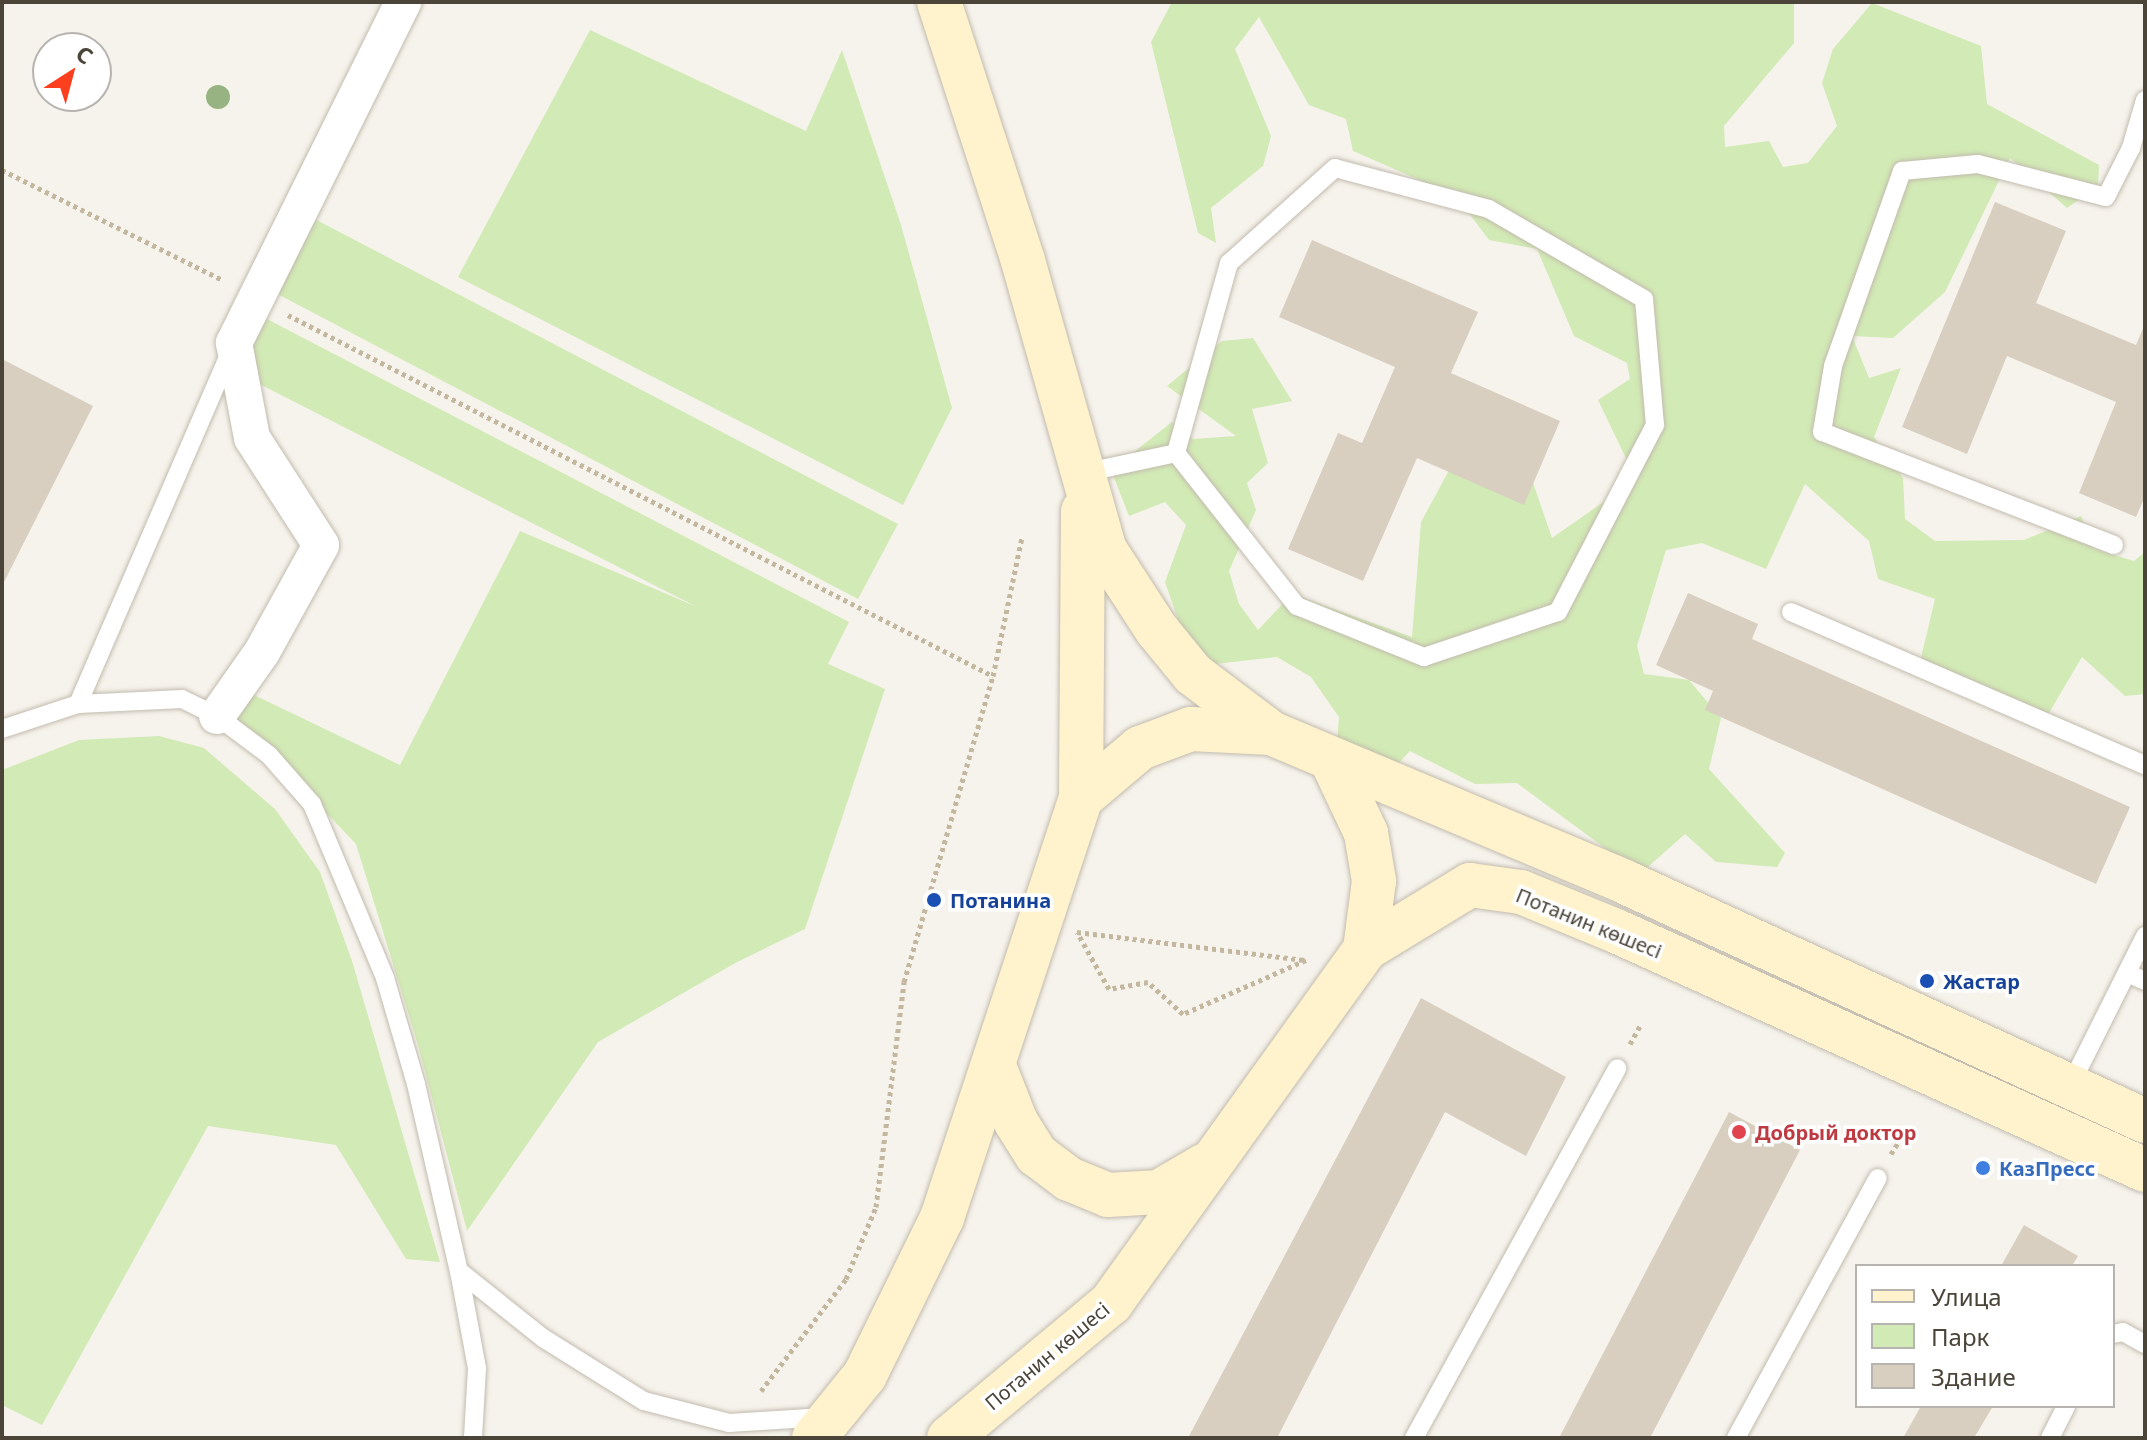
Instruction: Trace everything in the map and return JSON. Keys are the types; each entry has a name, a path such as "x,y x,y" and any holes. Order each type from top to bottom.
{"main road":[{"path":"939,2 1023,261 1105,550 1157,630 1193,674 1271,733 1625,882 2069,1089 2145,1121"},
{"path":"823,1427 865,1375 942,1218 1081,798 1083,473"},
{"path":"1081,798 1140,748 1191,729 1271,733"},
{"path":"1332,761 1366,833 1374,881 1365,949"},
{"name":"Потанин көшесі","path":"949,1438 1111,1303 1218,1158 1365,949 1470,885 1521,892 2145,1170"},
{"path":"994,1066 1016,1122 1037,1155 1069,1179 1108,1195 1159,1192 1218,1158"}],"street":[{"path":"217,716 262,652 321,545 252,438 234,343 403,2"}],"lane":[{"path":"2114,545 1822,432 1833,366 1902,171 1978,164 2106,197 2131,148 2145,100"},
{"path":"1335,168 1489,209 1644,299 1655,425 1558,612 1424,657 1297,606 1176,453 1229,263 1335,168"},
{"path":"78,704 234,343"},
{"path":"1083,473 1176,453"},
{"path":"1791,612 2145,765"},
{"path":"2,729 78,704 182,699 217,716 269,755 312,804 385,978 416,1084 459,1271 477,1368 473,1438"},
{"path":"2069,1089 2145,936"},
{"path":"2127,973 2145,981"},
{"path":"1414,1438 1617,1068"},
{"path":"1736,1438 1878,1178"},
{"path":"459,1271 543,1338 644,1401 729,1423 823,1427"},
{"path":"2115,1334 2123,1332 2145,1344"},
{"path":"2050,1438 2065,1408"}],"path":[{"path":"2,170 993,676"},
{"path":"729,1423 782,1370 846,1279 876,1207 904,982 993,676 1022,537"},
{"path":"1077,932 1123,938 1306,960 1183,1014 1148,982 1109,989 1077,932"}],"green space":[{"path":"1172,2 1794,2 1794,43 1724,126 1725,147 1769,141 1783,167 1808,163 1837,126 1822,83 1833,49 1872,3 1981,46 1987,104 2099,165 2098,187 2067,208 2010,158 1945,292 1893,338 1852,336 1869,378 1901,368 1874,437 1903,478 1905,519 1935,541 2024,540 2081,516 2094,549 2134,561 2145,552 2145,694 2125,696 2082,657 2046,718 1920,662 1935,599 1878,579 1869,541 1805,484 1766,569 1702,543 1666,550 1637,646 1644,674 1689,680 1721,718 1709,769 1785,853 1777,867 1716,862 1685,834 1640,874 1517,783 1475,784 1410,751 1394,768 1336,753 1339,717 1311,677 1277,657 1215,664 1183,634 1165,582 1186,525 1165,502 1129,516 1111,470 1172,422 1193,439 1236,436 1167,386 1222,341 1253,338 1292,401 1252,409 1268,463 1247,483 1256,510 1229,571 1239,604 1258,630 1292,594 1412,637 1421,522 1454,461 1529,471 1552,538 1636,479 1598,400 1630,379 1627,363 1574,336 1537,249 1489,240 1456,196 1353,151 1346,119 1309,105 1259,17 1235,49 1271,136 1263,166 1211,208 1216,243 1198,233 1151,42"},
{"path":"590,30 806,131 842,50 901,225 952,408 903,505 458,277"},
{"path":"307,215 898,524 858,599 268,289"},
{"path":"263,317 849,622 828,664 885,689 805,929 737,962 598,1042 467,1231 418,1045 356,844 230,712 254,695 400,765 520,531 697,607 238,373"},
{"path":"159,736 204,748 275,809 320,872 352,961 440,1262 406,1259 336,1145 208,1126 42,1425 2,1405 2,770 79,740"}],"building":[{"path":"1995,202 2066,231 2036,303 2136,345 2145,324 2145,496 2136,517 2079,493 2116,402 2007,356 1967,454 1902,427"},
{"path":"1312,240 1478,312 1451,373 1560,421 1524,505 1417,458 1363,581 1288,549 1338,433 1362,443 1395,367 1279,317"},
{"path":"2,359 93,406 2,586"},
{"path":"1688,593 1758,624 1752,639 2130,807 2096,884 1705,710 1713,691 1656,665"},
{"path":"1421,998 1566,1077 1526,1156 1445,1112 1277,1438 1188,1438"},
{"path":"1729,1112 1800,1150 1650,1438 1559,1438"},
{"path":"2024,1225 2078,1256 2073,1264 2002,1264"},
{"path":"1920,1408 1992,1408 1974,1438 1903,1438"}],"place":[{"name":"Потанина","path":"934,900"},
{"name":"Жастар","path":"1927,981"},
{"name":"Добрый доктор","path":"1739,1132"},
{"name":"КазПресс","path":"1983,1168"}]}
